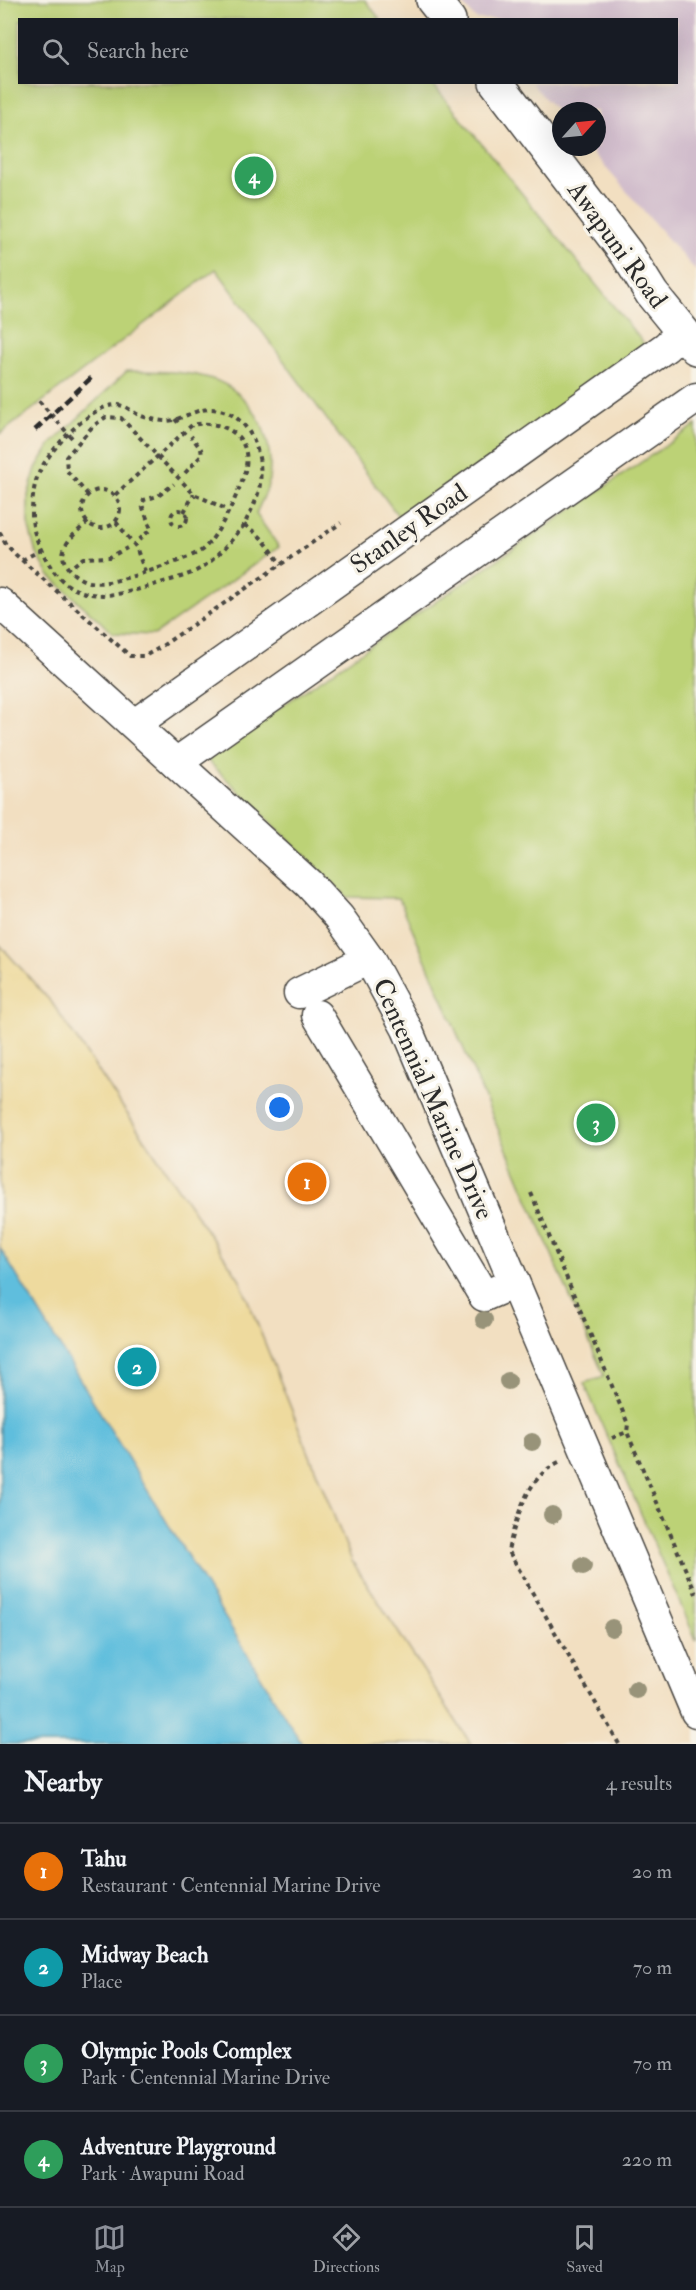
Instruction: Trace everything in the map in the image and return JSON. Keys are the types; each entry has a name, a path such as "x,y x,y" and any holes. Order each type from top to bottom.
{"highway":[{"path":"433,0 447,18"},
{"name":"Awapuni Road","path":"498,84 627,254 652,294 689,340"}],"street":[{"name":"Stanley Road","path":"135,724 647,360 689,340"},
{"path":"176,763 696,398"},
{"name":"Centennial Marine Drive","path":"0,603 309,884 339,917 369,959 407,1029 696,1712"},
{"path":"369,959 308,1004 484,1296 514,1283"}],"path":[{"path":"39,401 70,436"},
{"path":"116,405 127,407 139,415 166,421 175,419 195,411 211,409 232,415 243,422 250,433 258,456 260,483 257,497 244,525 231,541 202,567 138,590 109,596 91,595 69,588 63,577 52,572 37,541 32,518 34,488 39,473 50,456 94,413 116,405"},
{"path":"88,495 67,471 66,457 93,426 106,417 122,418 194,494 228,510"},
{"path":"175,419 180,425"},
{"path":"88,522 69,540 63,551 65,565 75,575 89,582 109,582 145,572 201,551 221,527 246,466 245,451 239,435 221,424 204,422 192,425 115,495"},
{"path":"185,473 202,454 191,436"},
{"path":"140,540 151,529 142,505 144,500 158,496 174,484"},
{"path":"101,489 115,495 121,510 116,522 105,528 99,528 88,522 82,511 88,495 101,489"},
{"path":"184,512 194,494"},
{"path":"177,510 184,512 187,517 186,523 179,527 173,525 171,517 173,513 177,510"},
{"path":"116,522 136,547 145,572"},
{"path":"0,532 5,543 22,561 110,641 130,656 138,657 159,648 341,523"},
{"path":"244,525 256,531 265,540 281,565"},
{"path":"75,565 83,558 110,557 127,548"},
{"path":"22,561 41,550"},
{"path":"531,1193 628,1424 627,1432 696,1593"},
{"path":"619,1744 508,1550 518,1510 538,1476 554,1464 584,1449 627,1432"}],"shaded area":[{"path":"459,0 696,0 696,271 596,156 606,156 606,102 552,102 552,106 532,84 678,84 678,18 475,18"}],"green space":[{"path":"0,0 365,0 379,18 18,18 18,84 433,84 646,346 404,524 216,269 0,434"},
{"path":"127,371 199,375 225,385 239,394 251,407 266,438 270,472 267,489 256,514 279,547 154,635 113,633 49,575 35,550 28,524 28,495 36,468 50,445"},
{"path":"696,425 696,1640 584,1383 604,1376 399,898 347,897 205,758"}],"sand":[{"path":"0,945 52,1003 239,1278 352,1561 471,1744 167,1744 0,1390"}],"water":[{"path":"0,1248 302,1744 0,1744"}],"railway":[{"path":"35,430 91,378"}],"place":[{"name":"Adventure Playground","path":"254,176"},
{"name":"Olympic Pools Complex","path":"596,1123"},
{"name":"Tahu","path":"307,1182"},
{"name":"Midway Beach","path":"137,1367"}]}
